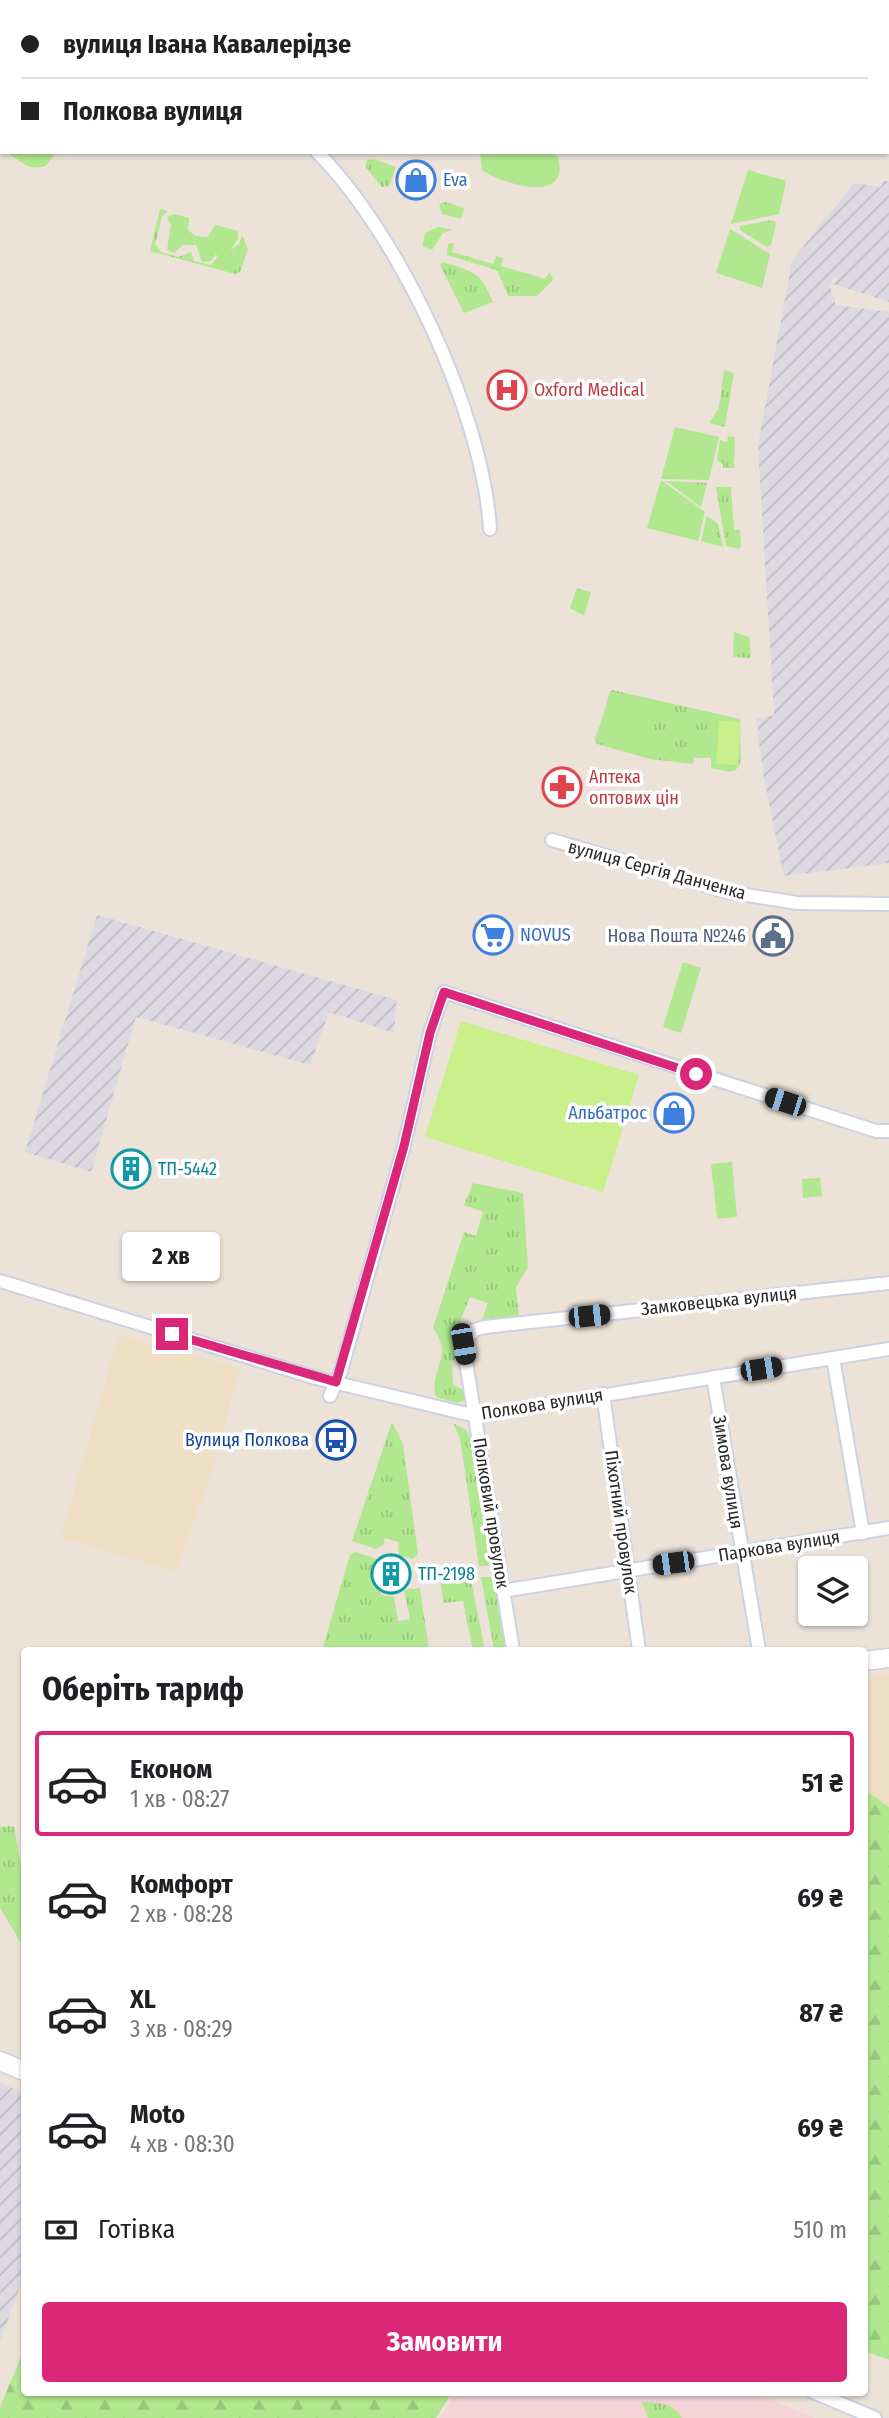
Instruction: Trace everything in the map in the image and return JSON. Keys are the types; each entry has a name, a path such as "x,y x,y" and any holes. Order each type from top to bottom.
{"main road":[{"path":"868,1661 889,1658"},
{"path":"0,2061 21,2070"}],"street":[{"path":"319,154 335,172 385,245 444,357 477,444 485,479 490,529"},
{"name":"вулиця Сергія Данченка","path":"552,840 728,892 797,903 840,906 889,904"},
{"path":"330,1396 404,1146 430,1033 444,992 876,1131 889,1131"},
{"name":"Полкова вулиця","path":"0,1281 336,1382 476,1416 889,1349"},
{"name":"Замковецька вулиця","path":"467,1336 485,1327 889,1283"},
{"name":"Полковий провулок","path":"467,1336 463,1344 512,1647"},
{"path":"833,1358 863,1533"},
{"name":"Зимова вулиця","path":"713,1377 758,1647"},
{"name":"Піхотний провулок","path":"603,1394 639,1647"},
{"name":"Паркова вулиця","path":"503,1591 889,1528"},
{"path":"823,2396 875,2418"}],"shaded area":[{"path":"883,180 889,182 889,302 833,284 837,278 834,277 830,286 836,305 889,312 889,863 784,876 764,779 756,719 774,715 758,445 792,261 854,183 881,187"},
{"path":"97,915 397,1000 394,1033 329,1012 310,1065 136,1017 91,1172 25,1152"},
{"path":"119,1335 240,1368 212,1470 176,1572 61,1538"},
{"path":"889,1674 889,1805 868,1793 868,1677"},
{"path":"0,2083 21,2092 21,2283 0,2342"},
{"path":"454,2396 762,2396 815,2418 440,2418"}],"green space":[{"path":"7,154 55,154 46,166 38,167 26,165"},
{"path":"480,154 554,154 558,157 559,172 555,181 545,186 519,185 482,170"},
{"path":"374,159 396,167 389,186 382,187 366,168 367,160"},
{"path":"748,170 786,181 779,214 731,224"},
{"path":"445,202 464,208 461,219 442,214 439,204"},
{"path":"160,209 168,211 162,217 155,244 161,252 178,257 191,252 194,261 211,265 218,256 223,267 235,255 231,250 239,244 242,235 248,249 240,272 235,274 150,251"},
{"path":"174,214 189,218 188,230 195,236 208,237 215,225 238,231 238,239 231,249 236,258 234,265 223,267 216,254 211,261 202,262 196,245 183,245 174,253 167,250 171,225 167,217"},
{"path":"772,220 776,223 771,245 767,247 740,230 740,226"},
{"path":"438,227 453,230 443,233 432,250 422,246 425,233"},
{"path":"730,229 770,254 762,288 716,273"},
{"path":"454,243 452,252 493,264 496,256 503,258 501,266 545,279 550,272 553,280 537,296 508,296 497,270 447,255 448,244"},
{"path":"443,262 480,278 493,302 464,313 440,265"},
{"path":"724,370 734,373 725,427 709,423 719,408"},
{"path":"675,427 719,437 709,480 661,479"},
{"path":"728,436 735,437 734,468 723,468 723,464 717,461 720,440 727,442"},
{"path":"661,480 705,512 698,541 647,528"},
{"path":"666,481 707,483 701,507"},
{"path":"716,487 731,487 734,530 740,530 741,547 738,549 726,546"},
{"path":"707,516 718,524 723,547 701,541"},
{"path":"577,588 591,592 584,616 570,608"},
{"path":"734,632 749,637 751,658 733,657"},
{"path":"612,690 740,719 741,761 736,770 730,772 711,768 711,758 694,758 693,764 650,759 597,744 595,739"},
{"path":"610,691 659,702 647,756 596,741"},
{"path":"719,721 741,722 738,765 716,764"},
{"path":"683,962 701,968 681,1033 663,1027"},
{"path":"461,1021 639,1075 603,1192 425,1137"},
{"path":"732,1162 737,1217 717,1219 711,1164"},
{"path":"820,1178 822,1196 803,1198 802,1179"},
{"path":"473,1183 523,1193 528,1267 516,1288 519,1317 481,1323 488,1303 470,1297 456,1331 461,1355 452,1361 453,1385 466,1391 466,1400 457,1403 436,1397 435,1379 442,1348 433,1328 464,1232 476,1236 483,1212 464,1205"},
{"path":"392,1422 403,1444 418,1554 413,1559 399,1555 398,1542 385,1538 383,1545 376,1549 352,1541"},
{"path":"453,1423 465,1429 471,1438 494,1565 479,1566 460,1438"},
{"path":"355,1552 386,1562 381,1595 394,1597 398,1621 410,1619 404,1590 420,1588 429,1647 323,1647 350,1555"},
{"path":"439,1574 470,1576 484,1647 472,1647 463,1601 444,1603"},
{"path":"481,1577 494,1577 506,1647 493,1647"},
{"path":"868,1792 889,1807 889,2360 868,2352"},
{"path":"14,1826 21,1865 21,1943 0,1908 0,1827"},
{"path":"21,2357 21,2396 450,2396 436,2418 0,2418 0,2407"},
{"path":"642,2402 670,2406 682,2418 648,2418"}],"place":[{"name":"Eva","path":"416,180"},
{"name":"Oxford Medical","path":"507,390"},
{"name":"Аптека оптових цін","path":"562,787"},
{"name":"NOVUS","path":"493,935"},
{"name":"Нова Пошта №246","path":"773,936"},
{"name":"Альбатрос","path":"674,1113"},
{"name":"ТП-5442","path":"131,1169"},
{"name":"Вулиця Полкова","path":"336,1440"},
{"name":"ТП-2198","path":"391,1574"}],"route":[{"path":"172,1334 336,1382 404,1146 430,1033 444,992 696,1074"}]}
